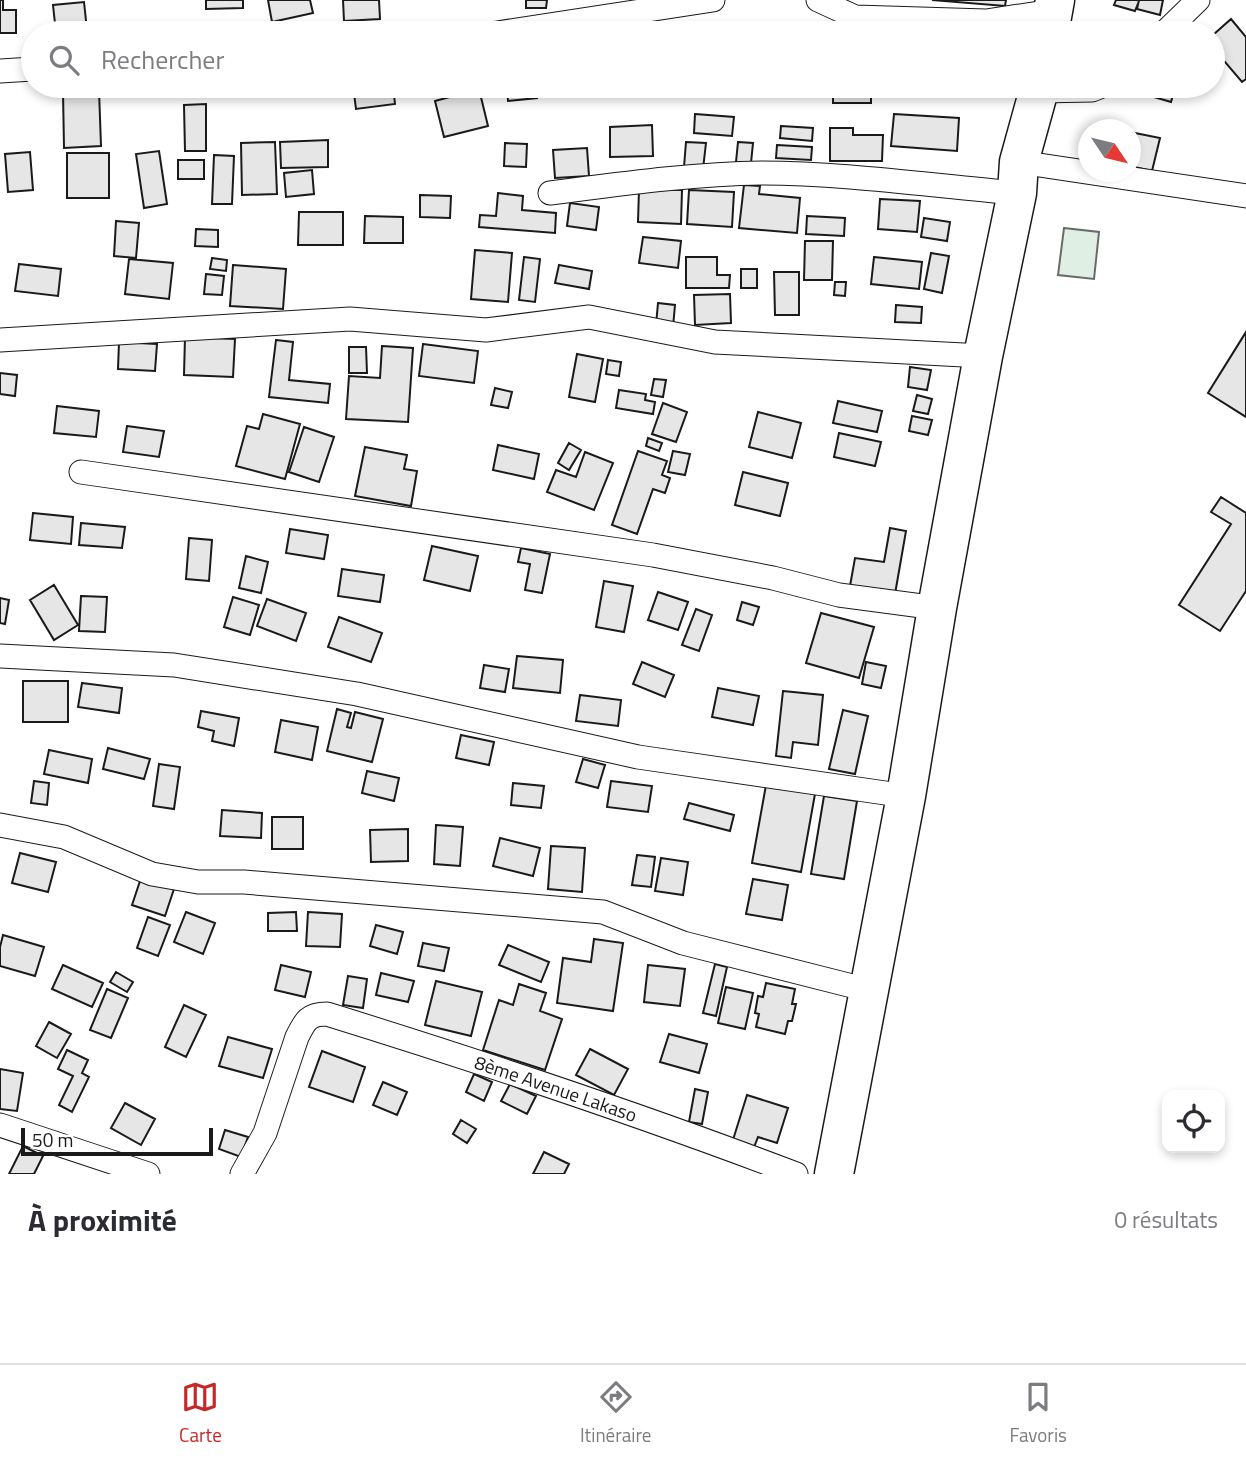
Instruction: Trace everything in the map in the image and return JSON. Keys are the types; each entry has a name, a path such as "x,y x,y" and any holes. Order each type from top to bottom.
{"highway":[{"path":"834,1174 906,796 983,356 1018,178 1038,98"}],"street":[{"path":"575,21 713,0"},
{"path":"818,0 855,17 986,21 1052,15"},
{"path":"1176,21 1198,0"},
{"path":"0,71 21,70"},
{"path":"550,193 670,178 760,173 1018,178 1246,196"},
{"path":"0,340 350,319 485,330 589,317 715,342 983,356"},
{"path":"81,472 653,555 773,578 839,595 937,608"},
{"path":"0,656 174,665 357,694 638,757 906,796"},
{"path":"0,825 64,837 152,874 198,882 244,882 603,912 683,943 868,990"},
{"name":"8ème Avenue Lakaso","path":"242,1174 265,1133 297,1037 304,1022 315,1014 327,1014 477,1060 796,1174"},
{"path":"0,1125 148,1174"}],"green space":[{"path":"1064,228 1099,232 1094,279 1058,275"}],"building":[{"path":"0,0 3,0 3,10 16,10 16,33 0,33"},
{"path":"206,0 243,0 243,8 206,9"},
{"path":"268,0 310,0 313,13 272,21"},
{"path":"343,0 379,0 380,19 344,21"},
{"path":"526,0 547,0 546,8 526,8"},
{"path":"932,0 1006,0 1005,6"},
{"path":"1116,0 1139,1 1135,11 1114,5"},
{"path":"1139,0 1163,0 1160,15 1137,9"},
{"path":"84,2 86,21 55,21 53,5"},
{"path":"1231,19 1246,37 1246,79 1242,82 1225,62 1225,24"},
{"path":"63,98 99,98 101,146 64,148"},
{"path":"355,98 394,98 395,104 356,109"},
{"path":"446,98 481,98 488,126 444,137 435,101"},
{"path":"508,98 537,98 508,101"},
{"path":"833,98 871,98 871,103 833,103"},
{"path":"206,104 206,151 185,151 184,105"},
{"path":"695,114 734,117 732,136 694,133"},
{"path":"894,114 959,118 957,151 891,146"},
{"path":"652,125 653,156 610,157 610,127"},
{"path":"781,126 813,128 812,141 780,138"},
{"path":"830,128 853,128 853,135 883,135 882,161 830,161"},
{"path":"1141,134 1160,138 1152,171 1141,168"},
{"path":"328,140 328,167 281,168 280,142"},
{"path":"275,142 277,194 242,195 241,143"},
{"path":"686,142 706,143 703,169 684,167"},
{"path":"738,142 753,143 751,163 736,162"},
{"path":"505,143 527,144 526,167 504,166"},
{"path":"777,145 812,147 811,160 776,158"},
{"path":"587,148 589,176 555,178 553,150"},
{"path":"159,151 167,204 144,208 136,154"},
{"path":"30,152 33,190 8,192 5,154"},
{"path":"67,153 109,153 109,198 67,198"},
{"path":"214,155 234,156 232,204 212,204"},
{"path":"178,160 204,160 204,179 178,179"},
{"path":"312,170 314,194 286,197 284,173"},
{"path":"744,185 760,186 759,194 800,198 797,233 739,228"},
{"path":"639,189 682,190 681,224 638,222"},
{"path":"689,190 734,192 732,227 687,224"},
{"path":"498,193 523,196 522,210 556,213 555,233 479,227 480,215 496,216"},
{"path":"420,195 451,196 450,218 420,217"},
{"path":"880,199 920,201 917,232 878,229"},
{"path":"570,203 599,207 596,230 567,226"},
{"path":"299,212 343,212 343,245 298,245"},
{"path":"365,216 403,217 403,243 364,243"},
{"path":"807,216 845,218 844,236 806,234"},
{"path":"924,218 950,222 947,241 921,237"},
{"path":"116,221 139,223 136,258 114,256"},
{"path":"196,229 218,230 218,247 195,246"},
{"path":"643,237 681,241 678,268 639,263"},
{"path":"805,241 833,241 832,280 804,280"},
{"path":"475,250 512,253 508,302 471,299"},
{"path":"931,253 949,256 942,293 924,289"},
{"path":"524,257 540,259 535,302 519,300"},
{"path":"686,257 717,257 717,275 730,275 729,288 686,288"},
{"path":"874,257 922,262 919,289 871,284"},
{"path":"212,258 227,260 226,271 210,269"},
{"path":"129,259 173,263 169,299 125,294"},
{"path":"19,264 61,269 58,296 15,291"},
{"path":"233,265 286,269 283,309 230,306"},
{"path":"559,265 592,271 589,289 555,283"},
{"path":"741,269 757,269 757,288 741,288"},
{"path":"774,272 799,272 799,315 775,315"},
{"path":"206,274 224,276 222,295 204,294"},
{"path":"835,282 846,282 845,296 834,295"},
{"path":"730,294 731,323 695,325 694,295"},
{"path":"658,303 675,305 673,327 656,325"},
{"path":"896,305 922,307 921,323 895,322"},
{"path":"1246,332 1246,417 1208,393"},
{"path":"185,337 235,339 233,377 184,375"},
{"path":"276,340 293,342 289,380 330,384 328,403 269,397"},
{"path":"119,342 157,344 155,371 118,369"},
{"path":"423,344 478,351 474,383 419,376"},
{"path":"382,346 413,348 408,422 346,419 349,376 380,378"},
{"path":"349,347 366,347 367,373 349,373"},
{"path":"577,354 603,359 595,402 569,397"},
{"path":"608,360 621,362 619,376 606,374"},
{"path":"910,367 931,370 927,390 908,387"},
{"path":"0,373 17,375 15,396 0,394"},
{"path":"654,379 666,380 663,397 651,395"},
{"path":"495,388 512,392 508,408 491,405"},
{"path":"619,390 646,394 645,400 655,402 653,414 616,408"},
{"path":"917,395 932,399 928,414 913,411"},
{"path":"838,401 882,411 877,432 833,423"},
{"path":"663,403 687,412 676,442 652,434"},
{"path":"57,406 99,411 96,437 54,433"},
{"path":"758,412 801,423 792,458 749,447"},
{"path":"263,414 300,424 285,479 236,466 247,426 259,429"},
{"path":"912,416 932,420 928,435 909,431"},
{"path":"127,426 164,431 159,457 123,452"},
{"path":"304,427 334,437 319,482 289,472"},
{"path":"839,433 881,442 875,466 834,457"},
{"path":"648,438 662,443 659,451 646,446"},
{"path":"569,443 581,450 569,470 558,463"},
{"path":"498,445 539,454 534,479 493,470"},
{"path":"365,447 407,455 404,469 417,471 411,506 355,496"},
{"path":"638,451 667,461 662,475 670,478 665,493 653,489 637,534 612,525"},
{"path":"673,451 690,454 685,475 668,472"},
{"path":"585,452 613,463 594,510 547,492 556,470 576,477"},
{"path":"743,472 788,483 780,516 735,505"},
{"path":"1221,497 1246,513 1246,591 1220,631 1179,605 1231,524 1211,512"},
{"path":"33,513 73,517 71,544 30,540"},
{"path":"81,523 125,527 122,548 79,545"},
{"path":"890,528 906,531 895,594 850,586 855,558 884,562"},
{"path":"290,529 328,535 324,559 286,553"},
{"path":"189,538 212,540 209,581 186,579"},
{"path":"432,546 478,556 470,591 424,580"},
{"path":"521,548 550,554 542,593 525,590 530,564 518,562"},
{"path":"246,556 268,562 261,593 239,588"},
{"path":"342,569 384,575 380,602 338,596"},
{"path":"604,581 633,586 624,632 596,627"},
{"path":"54,585 78,625 54,640 30,600"},
{"path":"658,592 688,602 678,630 648,620"},
{"path":"81,596 107,597 105,632 79,631"},
{"path":"233,597 259,605 250,635 224,627"},
{"path":"0,598 9,600 5,624 0,623"},
{"path":"267,599 306,613 296,641 257,626"},
{"path":"742,602 759,607 753,625 737,620"},
{"path":"696,609 712,615 699,651 682,645"},
{"path":"821,613 874,627 859,678 806,663"},
{"path":"339,617 382,633 371,662 328,647"},
{"path":"517,656 563,660 560,693 513,688"},
{"path":"642,662 674,675 665,697 633,684"},
{"path":"866,662 886,666 881,688 862,684"},
{"path":"484,665 509,669 505,692 480,688"},
{"path":"23,681 68,681 68,722 23,722"},
{"path":"82,683 122,688 119,713 78,707"},
{"path":"718,688 759,696 753,725 712,717"},
{"path":"783,691 823,695 818,745 793,742 791,758 776,756"},
{"path":"580,695 621,700 618,726 576,721"},
{"path":"337,709 351,713 347,727 351,728 355,712 383,719 372,762 327,751"},
{"path":"843,710 868,716 855,774 829,769"},
{"path":"201,711 239,718 234,746 212,741 214,731 198,727"},
{"path":"281,720 318,727 312,760 275,752"},
{"path":"461,735 494,742 489,765 456,758"},
{"path":"108,748 150,759 144,779 103,769"},
{"path":"49,750 92,759 88,783 44,774"},
{"path":"583,759 605,765 598,788 576,782"},
{"path":"159,764 180,767 174,809 153,806"},
{"path":"367,771 399,778 394,801 362,793"},
{"path":"34,781 49,783 47,805 31,803"},
{"path":"611,781 652,786 648,812 607,807"},
{"path":"513,783 544,786 541,808 511,805"},
{"path":"766,785 815,794 801,872 752,863"},
{"path":"824,796 857,801 844,879 811,874"},
{"path":"689,803 734,815 730,831 684,819"},
{"path":"222,810 262,813 261,838 220,836"},
{"path":"272,817 303,817 303,849 272,849"},
{"path":"436,825 463,827 460,866 434,864"},
{"path":"408,829 408,861 371,862 370,830"},
{"path":"500,838 540,848 533,876 493,866"},
{"path":"551,846 585,848 582,892 548,889"},
{"path":"20,853 56,862 48,892 12,883"},
{"path":"637,855 655,857 651,887 632,885"},
{"path":"661,858 688,862 683,895 655,891"},
{"path":"141,878 174,889 165,916 132,905"},
{"path":"753,879 788,885 782,920 746,914"},
{"path":"186,912 215,923 203,954 174,942"},
{"path":"296,912 297,931 268,931 268,913"},
{"path":"308,912 342,914 340,947 306,946"},
{"path":"148,917 170,925 158,956 137,948"},
{"path":"376,925 403,932 397,954 370,946"},
{"path":"3,935 44,947 35,976 0,966"},
{"path":"594,939 623,943 613,1011 557,1003 563,958 591,962"},
{"path":"423,943 449,948 444,971 418,966"},
{"path":"508,945 549,962 541,982 499,965"},
{"path":"715,964 727,967 716,1016 703,1013"},
{"path":"63,965 103,983 92,1007 52,989"},
{"path":"281,965 311,972 305,997 275,990"},
{"path":"648,965 685,969 680,1006 644,1002"},
{"path":"116,972 133,982 127,992 110,982"},
{"path":"381,973 414,981 408,1002 376,995"},
{"path":"348,976 367,979 363,1008 343,1005"},
{"path":"436,981 482,992 471,1036 425,1025"},
{"path":"766,983 795,989 792,1004 796,1004 785,1034 756,1027 759,1014 755,1013 758,996 763,997"},
{"path":"519,984 546,993 540,1011 562,1019 545,1070 483,1050 499,1000 513,1005"},
{"path":"726,987 753,993 745,1029 718,1023"},
{"path":"107,989 128,998 111,1038 90,1030"},
{"path":"184,1005 206,1015 186,1057 165,1047"},
{"path":"49,1022 71,1034 57,1058 36,1046"},
{"path":"669,1034 707,1044 699,1073 660,1062"},
{"path":"228,1037 272,1049 263,1078 219,1066"},
{"path":"590,1049 628,1069 614,1095 576,1075"},
{"path":"67,1050 88,1060 82,1073 89,1077 72,1112 59,1105 73,1076 58,1069"},
{"path":"322,1051 365,1067 353,1102 309,1087"},
{"path":"0,1069 23,1073 17,1111 0,1109"},
{"path":"474,1074 492,1082 484,1101 466,1092"},
{"path":"383,1082 407,1092 397,1115 373,1105"},
{"path":"510,1084 536,1096 527,1114 501,1101"},
{"path":"695,1089 708,1092 702,1124 689,1122"},
{"path":"747,1095 788,1108 777,1143 758,1137 753,1150 732,1143"},
{"path":"125,1103 155,1119 141,1145 111,1128"},
{"path":"461,1120 476,1129 467,1143 453,1134"},
{"path":"225,1130 248,1137 241,1157 219,1149"},
{"path":"23,1146 43,1156 34,1174 9,1174"},
{"path":"544,1152 569,1164 564,1174 533,1174"}]}
